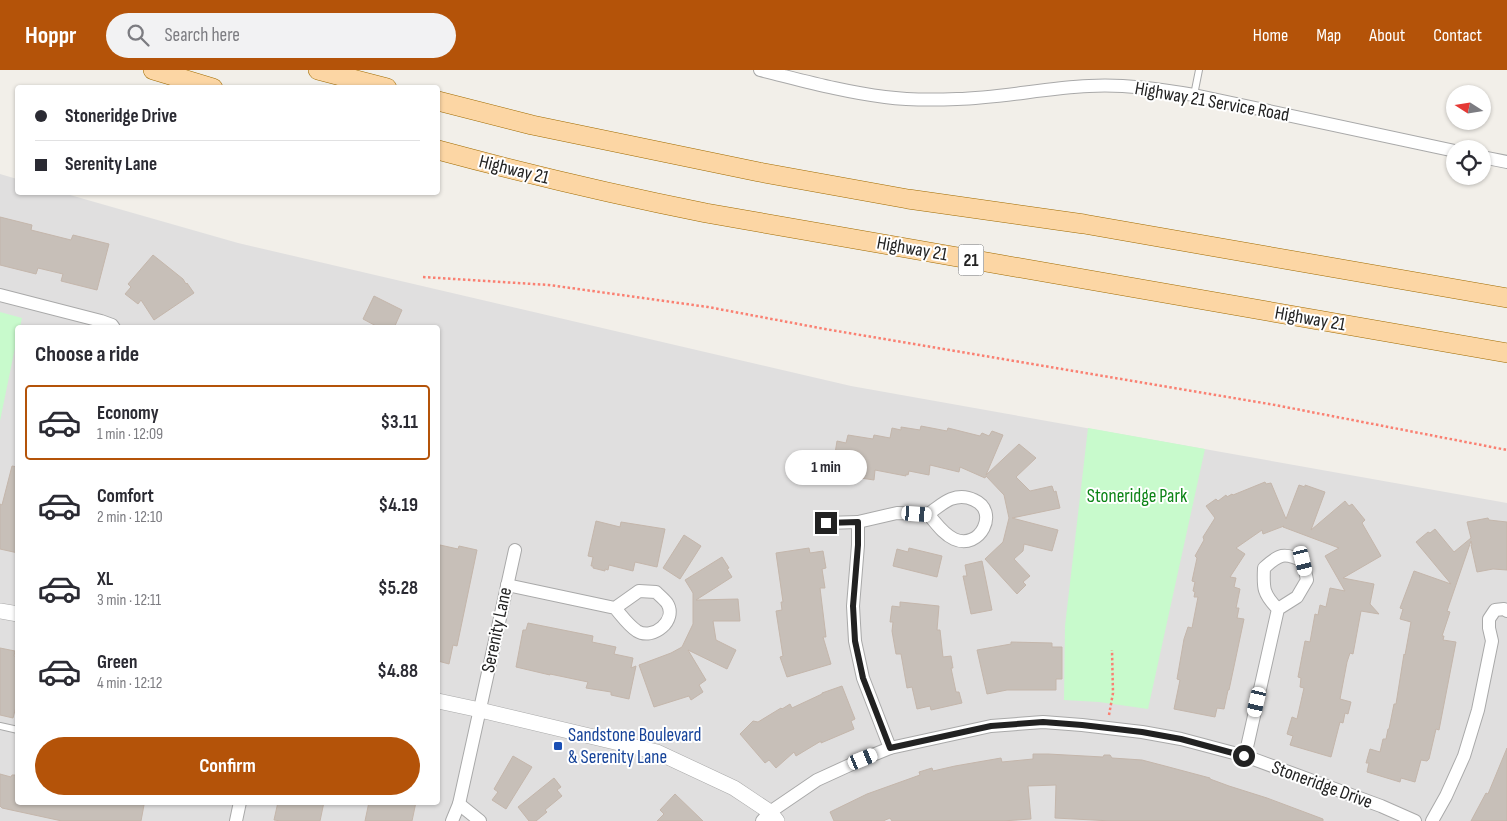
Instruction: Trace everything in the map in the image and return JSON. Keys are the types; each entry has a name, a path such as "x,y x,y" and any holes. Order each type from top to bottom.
{"main road":[{"path":"152,70 203,85"},
{"path":"318,70 375,85"},
{"path":"440,102 532,125 759,172 908,199 1084,224 1507,298"},
{"name":"Highway 21","path":"440,151 616,195 706,213 1507,353"}],"street":[{"name":"Highway 21 Service Road","path":"760,70 820,85 887,97 993,98 1056,88 1122,85 1194,95 1446,149"},
{"path":"1491,159 1507,162"},
{"path":"0,295 112,325"},
{"path":"826,523 858,522 897,513 928,514"},
{"path":"858,522 853,606 855,641 863,678 890,748"},
{"name":"Serenity Lane","path":"452,821 459,804 515,550"},
{"path":"507,585 615,608"},
{"path":"1244,756 1278,609"},
{"path":"1432,821 1446,796 1464,756 1478,710 1492,641 1489,619 1495,610 1504,609 1507,611"},
{"path":"0,611 15,614"},
{"path":"440,701 657,752 734,788 770,818"},
{"name":"Stoneridge Drive","path":"770,818 817,780 890,748 991,726 1043,722 1082,725 1181,739 1244,756 1381,806 1415,821"},
{"path":"459,804 480,821"},
{"path":"236,821 239,805"}],"lane":[{"path":"1194,95 1199,70"},
{"path":"0,726 15,729"}],"path":[{"path":"423,277 549,285 708,307 1096,376 1275,405 1507,450"},
{"path":"1109,716 1112,693 1112,650"}],"shaded area":[{"path":"0,174 15,178 15,195 70,195 238,243 851,386 1507,503 1507,821 0,821"}],"green space":[{"path":"0,312 22,318 20,325 15,325 15,348 0,421"},
{"name":"Stoneridge Park","path":"1088,428 1205,449 1148,709 1099,702 1064,700 1065,626"}],"building":[{"path":"0,217 32,225 31,230 71,240 73,235 109,244 97,290 61,281 63,274 38,268 36,274 0,265"},
{"path":"153,255 183,279 194,293 154,320 141,300 138,304 125,294 131,287 128,284"},
{"path":"374,296 402,310 395,325 374,325 363,319"},
{"path":"921,426 947,431 948,428 980,436 982,433 989,436 992,431 1003,435 986,475 1019,444 1036,458 1016,477 1030,491 1052,486 1054,492 1056,491 1060,508 1012,518 1058,530 1052,551 1024,544 1023,551 1014,559 1030,576 1023,582 1026,585 1017,594 985,559 1003,542 1009,518 1004,495 986,476 985,478 960,467 959,472 930,465 929,475 909,471 906,476 875,470 874,480 854,477 853,484 835,481 837,467 833,466 837,441 846,443 848,435 873,439 874,435 890,438 892,428 901,430 901,427 920,430"},
{"path":"12,466 15,466 15,552 0,549 0,504 2,505"},
{"path":"1265,482 1266,484 1271,483 1286,519 1299,485 1305,487 1305,485 1325,492 1311,530 1345,501 1349,506 1352,504 1365,520 1362,523 1381,556 1343,578 1374,584 1370,604 1379,614 1361,611 1353,654 1350,653 1347,662 1340,699 1351,702 1348,714 1345,713 1343,723 1340,722 1331,757 1290,745 1293,736 1287,734 1292,717 1297,719 1304,688 1300,687 1301,678 1298,677 1305,641 1310,642 1315,614 1318,615 1320,605 1326,607 1330,588 1345,591 1325,556 1339,548 1284,526 1263,534 1262,530 1236,548 1245,554 1230,577 1236,578 1234,587 1240,589 1236,608 1239,608 1237,618 1244,619 1224,709 1217,708 1215,717 1174,709 1180,680 1177,679 1184,639 1188,627 1192,628 1198,597 1194,597 1195,582 1192,581 1197,558 1195,556 1204,540 1203,537 1215,518 1206,506 1216,499 1218,501 1226,495 1227,497 1233,495"},
{"path":"1488,518 1489,520 1507,522 1507,570 1493,569 1477,572 1471,541 1447,611 1450,612 1442,636 1444,636 1443,640 1456,642 1439,730 1436,729 1429,759 1427,761 1421,760 1415,782 1401,778 1400,782 1367,772 1369,763 1366,763 1370,749 1380,752 1383,739 1386,739 1389,729 1394,704 1396,704 1411,622 1400,619 1403,609 1400,608 1414,571 1451,584 1416,542 1435,529 1454,552 1471,538 1467,522"},
{"path":"596,521 620,527 621,522 665,529 657,567 635,562 633,571 609,565 608,570 605,569 605,571 593,568 591,566 593,557 588,556"},
{"path":"684,535 701,546 680,579 663,568"},
{"path":"440,545 458,549 459,546 477,550 457,646 453,645 449,664 440,662"},
{"path":"809,548 810,553 823,551 826,568 822,569 825,588 820,588 826,637 823,637 831,664 787,677 780,657 783,656 776,611 782,610 781,602 783,602 776,553"},
{"path":"909,548 942,556 937,577 893,566 897,549 908,552"},
{"path":"722,557 732,577 696,600 738,599 740,621 713,621 716,640 736,650 727,669 688,650 706,680 699,685 703,692 691,700 689,696 654,707 639,665 682,647 693,624 693,593 685,580"},
{"path":"982,561 992,610 971,614 963,576 967,576 965,565"},
{"path":"900,602 939,606 937,630 940,630 943,657 951,656 953,668 951,668 956,692 959,692 962,703 931,710 930,706 917,709 912,687 907,688 901,654 896,654 892,631 893,622 890,622 892,606 900,607"},
{"path":"528,623 593,636 592,642 616,647 614,654 633,658 631,668 636,666 629,699 611,695 611,692 586,688 588,682 516,667 523,630 526,630"},
{"path":"1011,642 1052,643 1052,647 1062,647 1062,679 1056,679 1056,690 1007,690 987,694 977,650 1011,644"},
{"path":"0,648 15,651 15,710 13,718 0,715"},
{"path":"842,686 855,719 851,721 854,729 821,743 821,741 796,756 794,752 776,768 769,760 765,763 740,734 753,721 758,722 790,704 792,708 822,693"},
{"path":"1507,748 1507,821 1471,821 1486,793 1488,794"},
{"path":"1033,754 1103,757 1104,755 1110,755 1112,758 1142,760 1210,778 1323,819 1323,821 1112,821 1055,818 1056,785 1028,786 1031,819 1002,821 892,821 890,818 883,821 834,821 830,812 867,794 920,775 919,772 932,768 933,771 1001,758 1002,762 1033,759"},
{"path":"513,756 532,767 506,809 492,800 498,792 494,789"},
{"path":"0,774 11,777 15,775 15,805 144,805 141,821 62,821 0,806"},
{"path":"554,778 561,787 557,790 562,796 545,810 547,812 536,821 529,821 518,807"},
{"path":"675,794 703,821 657,821 664,814 660,810"},
{"path":"277,805 323,805 320,821 274,820"},
{"path":"368,805 415,805 412,821 365,821"}],"place":[{"name":"Sandstone Boulevard & Serenity Lane","path":"558,746"}],"route":[{"path":"826,523 858,522 853,606 855,641 863,678 890,748 991,726 1043,722 1142,732 1181,739 1244,756"}]}
